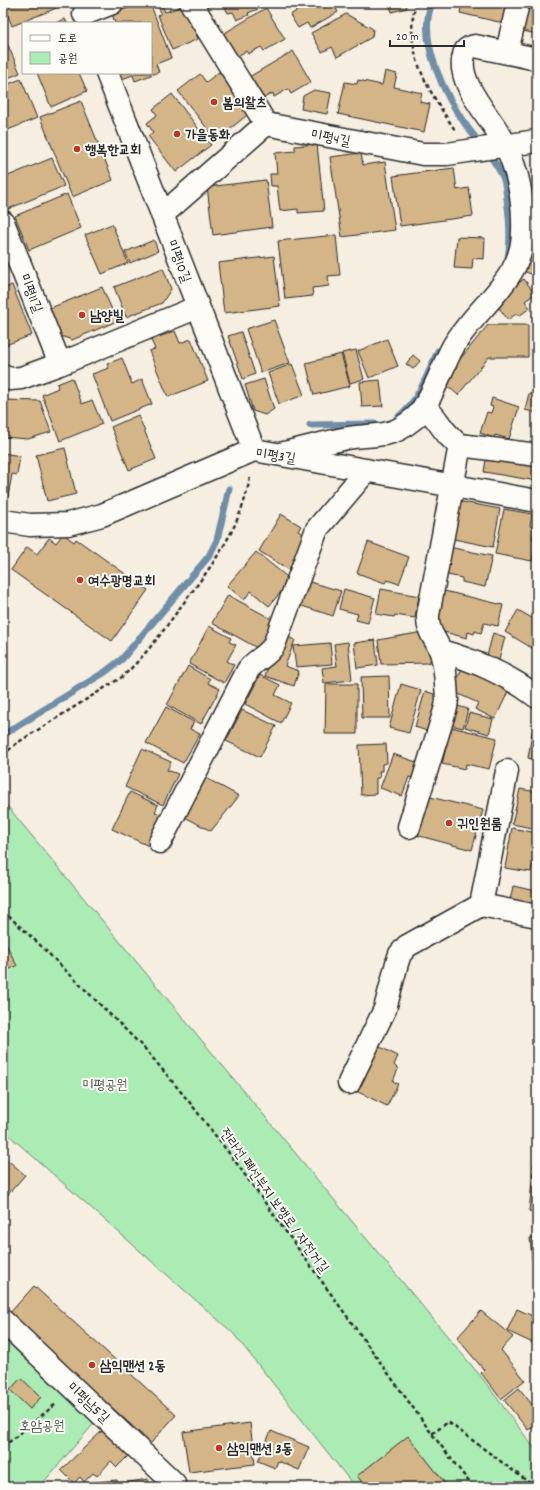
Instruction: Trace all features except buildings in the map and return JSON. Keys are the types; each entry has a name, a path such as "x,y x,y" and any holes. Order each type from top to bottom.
{"street":[{"path":"83,13 112,3"},
{"path":"162,215 266,124 191,3"},
{"path":"507,52 518,3"},
{"path":"280,454 344,439 394,432 414,419 424,406 454,344 512,272 519,255 523,231 523,208 519,185 502,146 471,89 462,64 464,53 467,48 472,46 537,59"},
{"name":"미평10길","path":"107,74 254,450"},
{"name":"미평4길","path":"266,124 423,154 470,152 537,141"},
{"name":"미평11길","path":"3,222 60,364"},
{"path":"3,376 10,379 21,378 60,364 198,307"},
{"path":"424,406 436,418 450,438 460,444 537,455"},
{"path":"409,827 446,707 441,651 427,624 460,444"},
{"name":"미평3길","path":"3,521 30,525 68,524 102,515 254,450 537,500"},
{"path":"160,842 248,670 274,646 318,526 367,470"},
{"path":"441,651 466,658 521,685 537,697"},
{"path":"481,905 507,771"},
{"path":"350,1083 385,1009 400,954 407,946 481,905 537,916"},
{"name":"미평남5길","path":"3,1321 174,1483"}],"path":[{"path":"416,3 412,40 416,58 435,99 470,152"},
{"path":"3,755 17,743 122,676 158,639 222,551 233,530 246,493 254,450"},
{"name":"전라선 폐선부지 보행로 / 자전거길","path":"3,911 38,943 146,1050 191,1104 232,1157 432,1434 473,1487"},
{"path":"3,1447 75,1389"},
{"path":"432,1434 448,1422 535,1487"}],"green space":[{"name":"미평공원","path":"3,801 482,1378 537,1452 537,1487 355,1487 233,1333 3,1130"},
{"name":"호암공원","path":"3,1338 96,1421 42,1484 22,1487 3,1487"}],"waterway":[{"path":"432,3 428,18 428,34 436,68 459,116 499,169 506,187 510,231 510,247 507,263"},
{"path":"397,418 411,404 422,388 438,351"},
{"path":"310,425 376,424"},
{"path":"3,735 105,672 122,659 209,556 217,540 229,489"}],"place":[{"name":"봄의왈츠","path":"214,102"},
{"name":"가을동화","path":"177,134"},
{"name":"행복한교회","path":"77,149"},
{"name":"남양빌","path":"82,315"},
{"name":"여수광명교회","path":"80,580"},
{"name":"귀인원룸","path":"449,823"},
{"name":"삼익맨션 2동","path":"92,1365"},
{"name":"삼익맨션 3동","path":"219,1448"}]}
